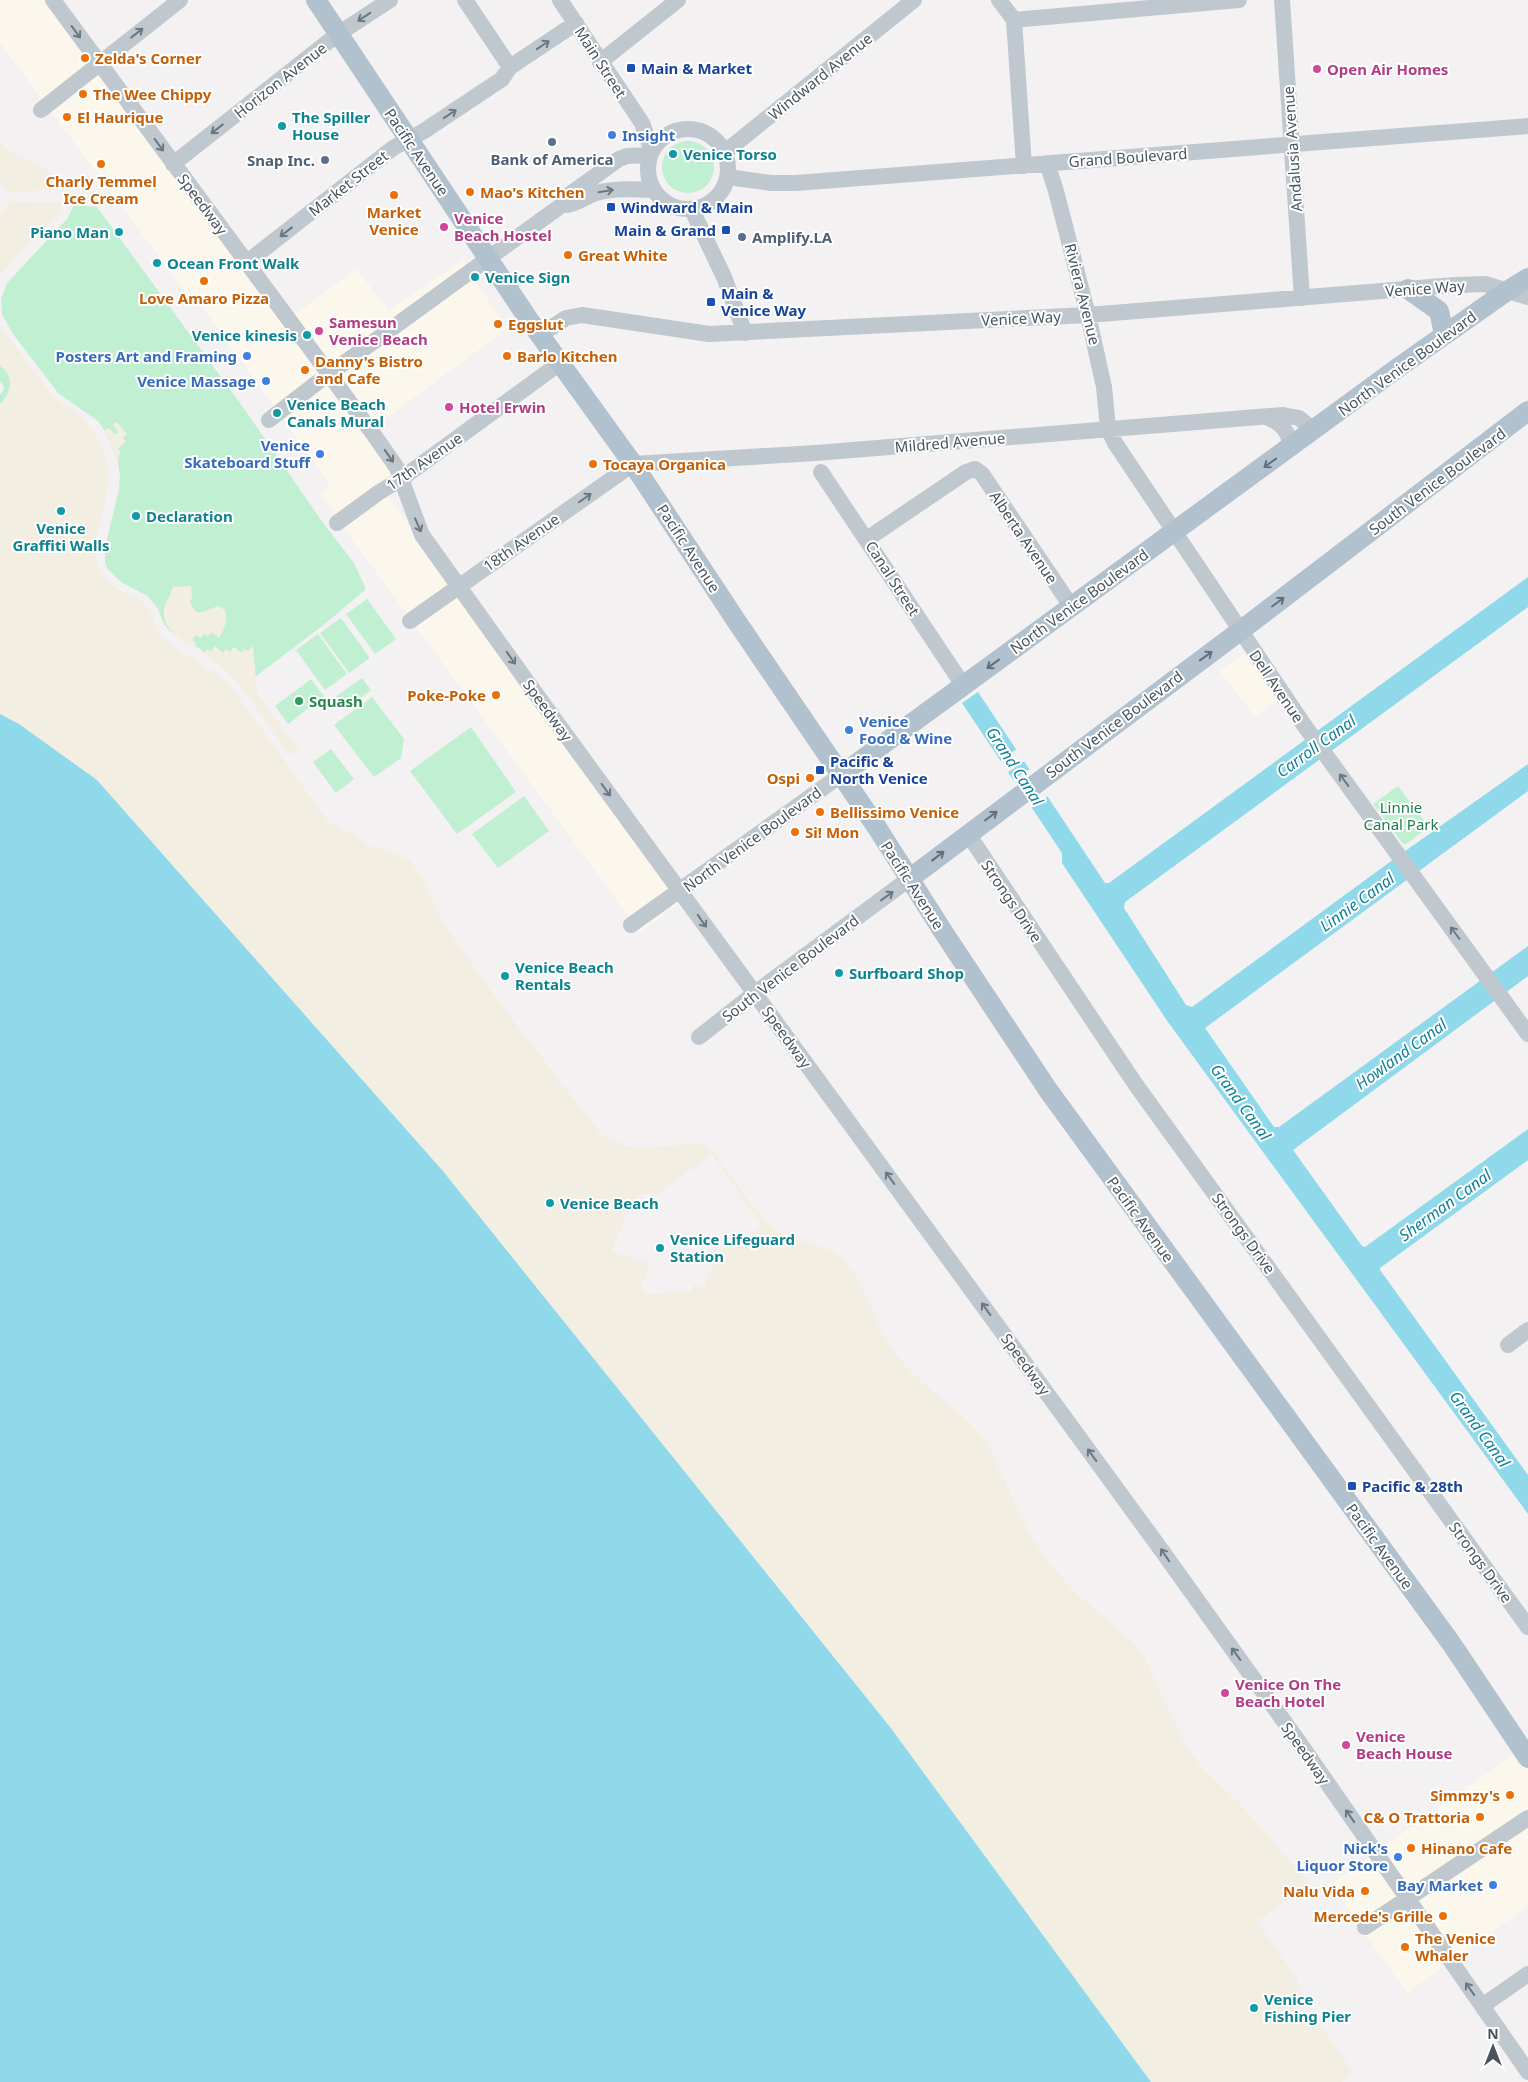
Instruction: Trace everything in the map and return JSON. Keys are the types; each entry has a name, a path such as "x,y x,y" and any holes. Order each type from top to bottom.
{"main road":[{"name":"Pacific Avenue","path":"316,0 487,259 633,464 841,775 1048,1090 1451,1643 1528,1758"},
{"name":"North Venice Boulevard","path":"841,775 1444,334 1528,278"},
{"path":"1408,289 1439,311 1444,334"},
{"name":"South Venice Boulevard","path":"909,880 1528,411"}],"street":[{"name":"Speedway","path":"53,0 246,263 324,378 397,468 422,535 1158,1544 1301,1745 1528,2072"},
{"path":"41,110 180,0"},
{"name":"Horizon Avenue","path":"173,164 338,34 390,0"},
{"path":"465,0 510,67"},
{"name":"Main Street","path":"560,0 642,123 651,153"},
{"path":"600,62 678,0"},
{"name":"Windward Avenue","path":"725,152 914,0"},
{"path":"999,0 1014,20 1024,166"},
{"path":"1014,20 1238,0"},
{"name":"Andalusia Avenue","path":"1282,0 1290,145 1302,298"},
{"name":"Market Street","path":"246,263 393,148 502,79 510,67 576,23"},
{"path":"642,123 677,131 695,130 716,140 725,152 728,162 728,177 724,189 716,199 705,206 692,210 675,208 667,204 653,190 648,172 651,153 661,139 677,131"},
{"name":"Grand Boulevard","path":"728,177 771,184 796,183 1528,126"},
{"path":"269,420 562,205 566,197 619,159 626,156 651,153"},
{"name":"Riviera Avenue","path":"1046,163 1056,191 1088,315 1104,387 1108,428"},
{"path":"562,205 572,204 586,196 610,190 653,190"},
{"path":"692,210 724,277 745,333"},
{"name":"Venice Way","path":"540,335 566,318 590,314 699,334 1088,315 1485,284 1528,297"},
{"name":"17th Avenue","path":"337,523 401,479 560,363"},
{"name":"Mildred Avenue","path":"633,464 844,451 1108,428 1266,417 1292,416 1299,418 1314,430"},
{"path":"1266,417 1276,421 1285,428 1292,446"},
{"name":"Dell Avenue","path":"1108,428 1115,443 1309,733 1528,1034"},
{"name":"18th Avenue","path":"410,621 633,464"},
{"name":"Alberta Avenue","path":"867,539 966,472 975,469 982,474 1071,606"},
{"name":"Canal Street","path":"821,472 963,686"},
{"name":"North Venice Boulevard","path":"631,925 841,775"},
{"name":"Strongs Drive","path":"968,834 1136,1085 1528,1627"},
{"name":"South Venice Boulevard","path":"699,1037 755,992 909,880"},
{"path":"1508,1345 1528,1330"},
{"path":"1365,1927 1528,1818"},
{"path":"1482,2006 1528,1974"}],"shaded area":[{"path":"0,0 47,0 284,322 356,269 389,310 463,259 507,329 368,432 395,470 389,497 681,902 640,932 343,527 321,493 330,484 205,311 189,297 0,43"},
{"path":"1244,654 1277,700 1255,717 1220,671"},
{"path":"1528,1747 1528,1906 1407,1993 1331,1884 1513,1755"}],"green space":[{"path":"683,141 693,141 707,148 714,162 714,172 707,186 693,193 683,193 673,189 666,182 662,172 662,162 666,152 673,145"},
{"path":"74,205 97,207 245,410 321,520 354,563 366,589 326,623 242,687 224,668 200,649 171,632 164,624 158,609 148,596 121,582 107,568 105,548 119,489 118,462 105,431 98,421 59,394 13,334 2,314 1,299 7,283 67,219"},
{"path":"0,366 8,375 10,385 7,395 0,405 0,394 4,387 0,381"},
{"path":"367,599 396,639 375,654 346,614"},
{"path":"341,618 370,658 349,673 320,633"},
{"path":"318,634 347,674 325,690 296,650"},
{"path":"362,678 371,690 344,710 335,697"},
{"name":"Squash","path":"311,679 324,696 288,724 275,706"},
{"path":"372,697 404,739 401,758 374,777 334,725"},
{"path":"471,727 516,792 457,834 410,771"},
{"path":"331,749 354,779 336,793 313,762"},
{"name":"Linnie Canal Park","path":"1398,786 1429,827 1406,844 1403,844 1373,804"},
{"path":"524,796 549,831 498,868 472,834"}],"sand":[{"path":"0,141 7,149 51,172 56,179 59,189 8,193 0,183"},
{"path":"8,201 61,203 59,214 0,276 0,214 8,207"},
{"name":"Venice Beach","path":"0,325 52,396 84,419 97,438 107,459 108,487 94,552 104,577 113,586 138,599 146,606 164,638 230,685 328,821 371,846 396,854 411,862 422,877 441,920 502,1006 601,1134 626,1146 644,1148 690,1144 702,1145 713,1151 754,1207 772,1227 787,1236 827,1248 850,1267 864,1292 882,1332 897,1356 907,1368 966,1420 987,1443 1028,1531 1051,1566 1077,1594 1133,1642 1143,1654 1186,1747 1203,1769 1239,1803 1310,1884 1257,1921 1299,1982 1297,1985 1308,2003 1299,2011 1298,2019 1305,2026 1320,2025 1353,2072 1342,2082 1151,2082 890,1727 442,1170 97,780 19,724 0,714 0,405 9,390 10,380 5,370 0,366","holes":["712,1154 762,1226 746,1241 742,1236 712,1257 713,1266 704,1288 695,1284 690,1292 648,1294 641,1288 649,1266 646,1260 633,1262 632,1255 621,1256 612,1250 625,1219 625,1208 644,1194 655,1196"]},
{"path":"117,422 127,434 123,438 126,442 118,448 120,451 118,462 105,430 109,428 115,435 119,432 113,425"},
{"path":"191,586 192,599 189,601 195,611 200,613 218,606 225,610 226,614 225,625 219,638 211,632 208,636 204,634 201,638 195,635 192,640 196,643 195,646 173,632 169,628 164,616 164,609 173,587"},
{"path":"215,646 223,653 226,649 230,652 234,647 242,653 244,649 248,651 253,646 257,693 299,750 290,756 242,687 224,668 204,653 207,649 211,651"}],"water":[{"path":"1528,577 1528,607 1125,902 1124,908 1186,1005 1192,1007 1394,859 1528,764 1528,791 1205,1028 1274,1127 1279,1127 1528,946 1528,976 1293,1150 1362,1246 1365,1247 1528,1129 1528,1160 1380,1268 1380,1270 1528,1475 1528,1514 1168,1022 1062,863 1062,853 962,703 978,692 1105,883 1109,883"},
{"path":"0,714 19,724 97,780 442,1170 890,1727 1151,2082 0,2082"}],"pier":[{"path":"1018,748 1026,760 1007,773 999,762"},
{"path":"1031,768 1072,829 1048,796 1031,808 1052,841 1012,781"}],"place":[{"name":"Zelda's Corner","path":"85,58"},
{"name":"Main & Market","path":"631,68"},
{"name":"Open Air Homes","path":"1317,69"},
{"name":"The Wee Chippy","path":"83,94"},
{"name":"El Haurique","path":"67,117"},
{"name":"The Spiller House","path":"282,126"},
{"name":"Insight","path":"612,135"},
{"name":"Bank of America","path":"552,142"},
{"name":"Venice Torso","path":"673,154"},
{"name":"Snap Inc.","path":"325,160"},
{"name":"Charly Temmel Ice Cream","path":"101,164"},
{"name":"Mao's Kitchen","path":"470,192"},
{"name":"Market Venice","path":"394,195"},
{"name":"Windward & Main","path":"611,207"},
{"name":"Venice Beach Hostel","path":"444,227"},
{"name":"Main & Grand","path":"726,230"},
{"name":"Piano Man","path":"119,232"},
{"name":"Amplify.LA","path":"742,237"},
{"name":"Great White","path":"568,255"},
{"name":"Ocean Front Walk","path":"157,263"},
{"name":"Venice Sign","path":"475,277"},
{"name":"Love Amaro Pizza","path":"204,281"},
{"name":"Main & Venice Way","path":"711,302"},
{"name":"Eggslut","path":"498,324"},
{"name":"Samesun Venice Beach","path":"319,331"},
{"name":"Venice kinesis","path":"307,335"},
{"name":"Posters Art and Framing","path":"247,356"},
{"name":"Barlo Kitchen","path":"507,356"},
{"name":"Danny's Bistro and Cafe","path":"305,370"},
{"name":"Venice Massage","path":"266,381"},
{"name":"Hotel Erwin","path":"449,407"},
{"name":"Venice Beach Canals Mural","path":"277,413"},
{"name":"Venice Skateboard Stuff","path":"320,454"},
{"name":"Tocaya Organica","path":"593,464"},
{"name":"Venice Graffiti Walls","path":"61,511"},
{"name":"Declaration","path":"136,516"},
{"name":"Poke-Poke","path":"496,695"},
{"name":"Squash","path":"299,701"},
{"name":"Venice Food & Wine","path":"849,730"},
{"name":"Pacific & North Venice","path":"820,770"},
{"name":"Ospi","path":"810,778"},
{"name":"Bellissimo Venice","path":"820,812"},
{"name":"Si! Mon","path":"795,832"},
{"name":"Surfboard Shop","path":"839,973"},
{"name":"Venice Beach Rentals","path":"505,976"},
{"name":"Venice Beach","path":"550,1203"},
{"name":"Venice Lifeguard Station","path":"660,1248"},
{"name":"Pacific & 28th","path":"1352,1486"},
{"name":"Venice On The Beach Hotel","path":"1225,1693"},
{"name":"Venice Beach House","path":"1346,1745"},
{"name":"Simmzy's","path":"1510,1795"},
{"name":"C& O Trattoria","path":"1480,1817"},
{"name":"Hinano Cafe","path":"1411,1848"},
{"name":"Nick's Liquor Store","path":"1398,1857"},
{"name":"Bay Market","path":"1493,1885"},
{"name":"Nalu Vida","path":"1365,1891"},
{"name":"Mercede's Grille","path":"1443,1916"},
{"name":"The Venice Whaler","path":"1405,1947"},
{"name":"Venice Fishing Pier","path":"1254,2008"}],"water label":[{"name":"Carroll Canal","path":"1316,746"},
{"name":"Grand Canal","path":"1015,766"},
{"name":"Linnie Canal","path":"1357,902"},
{"name":"Howland Canal","path":"1401,1054"},
{"name":"Grand Canal","path":"1241,1102"},
{"name":"Sherman Canal","path":"1445,1205"},
{"name":"Grand Canal","path":"1480,1429"}]}
